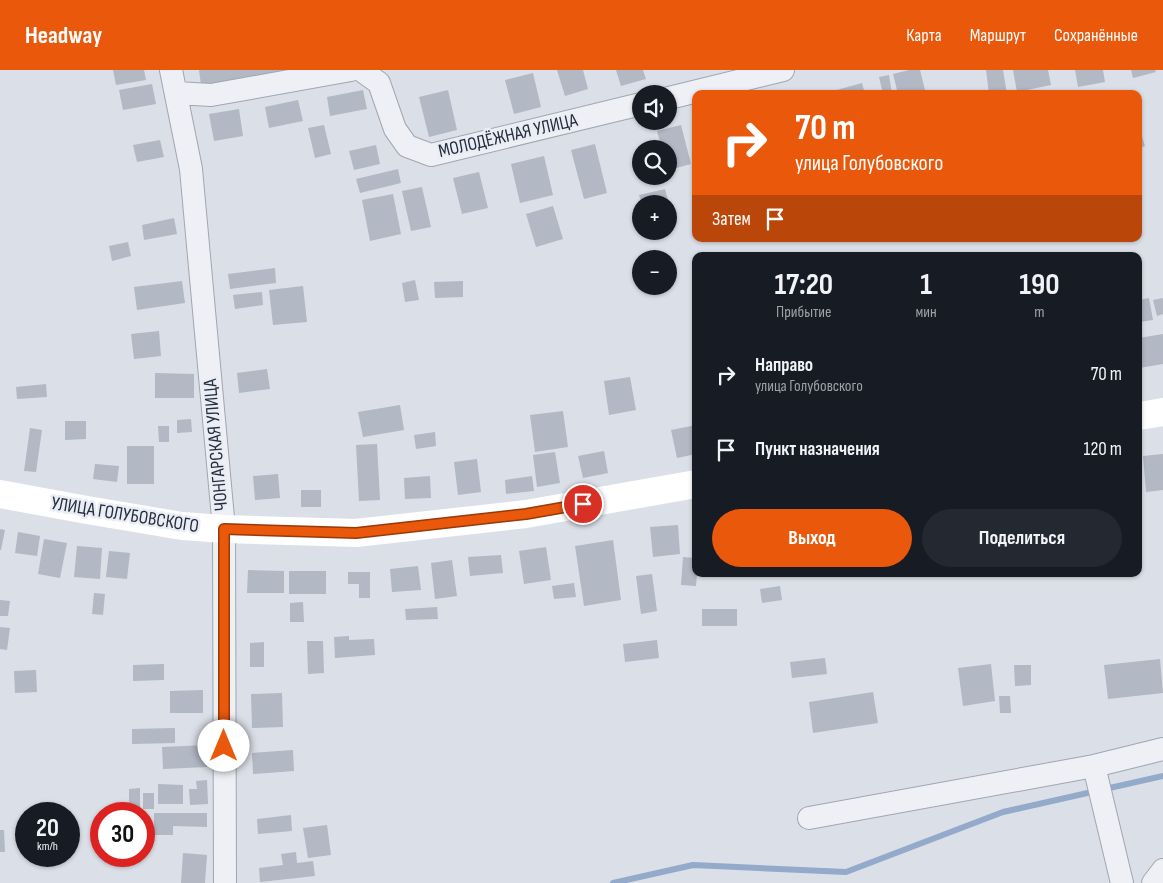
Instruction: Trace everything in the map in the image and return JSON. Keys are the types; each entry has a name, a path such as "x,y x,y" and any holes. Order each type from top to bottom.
{"street":[{"name":"ЧОНГАРСКАЯ УЛИЦА","path":"171,70 191,169 224,529 225,883"},
{"path":"176,93 212,95 351,70"},
{"name":"МОЛОДЁЖНАЯ УЛИЦА","path":"361,70 379,82 395,129 407,146 431,155 632,106"},
{"path":"702,90 783,70"},
{"path":"677,96 692,92"},
{"path":"1142,416 1163,412"},
{"name":"УЛИЦА ГОЛУБОВСКОГО","path":"0,494 172,524 224,529 356,533 526,514 692,485"},
{"path":"809,818 1094,766 1163,750"},
{"path":"1094,766 1122,883"},
{"path":"1153,883 1163,870"}],"building":[{"path":"113,70 144,70 146,80 116,85"},
{"path":"199,70 285,70 285,71 201,85"},
{"path":"557,70 583,70 588,89 565,96"},
{"path":"616,70 643,70 646,79 621,86"},
{"path":"909,70 920,70 925,90 897,90 893,74"},
{"path":"986,70 1003,70 1006,90 988,90"},
{"path":"1013,70 1048,70 1051,85 1017,90"},
{"path":"1075,70 1103,70 1105,82 1078,87"},
{"path":"1131,70 1155,70 1156,72 1133,78"},
{"path":"533,73 541,107 514,114 505,80"},
{"path":"889,75 891,90 882,90 879,77"},
{"path":"862,83 864,90 837,90"},
{"path":"152,84 156,104 123,110 119,90"},
{"path":"363,90 367,109 330,116 327,97"},
{"path":"448,90 457,130 429,137 419,97"},
{"path":"298,100 303,121 269,128 265,107"},
{"path":"239,109 243,136 214,141 209,114"},
{"path":"324,125 331,154 315,158 308,128"},
{"path":"681,125 691,164 677,168 677,140 660,140 657,131 677,130 677,126"},
{"path":"1142,136 1145,146 1142,147"},
{"path":"160,140 164,157 137,162 133,145"},
{"path":"595,144 607,193 584,199 571,150"},
{"path":"376,145 380,164 354,170 349,151"},
{"path":"544,156 553,195 520,203 511,164"},
{"path":"398,169 401,183 360,193 356,179"},
{"path":"479,172 488,208 462,214 453,178"},
{"path":"422,187 431,227 411,231 402,191"},
{"path":"665,189 667,195 639,195"},
{"path":"393,194 401,234 370,241 362,200"},
{"path":"553,206 563,239 536,247 526,214"},
{"path":"174,218 177,234 144,240 142,225"},
{"path":"128,242 131,256 112,261 109,246"},
{"path":"275,268 276,283 230,289 228,274"},
{"path":"415,280 419,300 405,302 402,283"},
{"path":"182,281 185,303 137,310 134,287"},
{"path":"463,281 463,297 435,298 434,282"},
{"path":"303,286 307,322 273,325 269,290"},
{"path":"262,292 263,305 235,309 233,295"},
{"path":"1149,298 1153,320 1142,322 1142,299"},
{"path":"1163,298 1163,314 1157,316 1153,300"},
{"path":"159,331 161,356 134,359 131,334"},
{"path":"1163,334 1163,364 1142,368 1142,338"},
{"path":"267,369 270,389 239,393 237,373"},
{"path":"155,373 194,374 194,398 155,398"},
{"path":"630,377 636,410 609,415 604,381"},
{"path":"46,384 47,397 17,399 16,387"},
{"path":"400,405 404,430 363,437 358,412"},
{"path":"563,411 568,447 535,452 530,415"},
{"path":"191,419 192,432 177,433 177,420"},
{"path":"65,421 86,421 86,439 65,440"},
{"path":"158,426 169,426 169,442 159,442"},
{"path":"692,426 692,455 677,458 671,430"},
{"path":"30,428 42,430 36,472 24,471"},
{"path":"435,432 436,446 416,449 414,435"},
{"path":"377,444 380,500 359,501 356,445"},
{"path":"127,446 154,446 154,484 127,484"},
{"path":"604,451 608,473 583,478 578,456"},
{"path":"555,452 560,483 537,487 533,455"},
{"path":"1163,454 1163,490 1146,492 1143,456"},
{"path":"477,459 481,492 458,495 454,462"},
{"path":"95,464 119,466 117,482 93,479"},
{"path":"278,474 280,498 255,500 253,476"},
{"path":"430,476 431,498 405,499 404,478"},
{"path":"532,476 534,491 506,494 505,480"},
{"path":"301,490 321,490 321,507 301,507"},
{"path":"678,525 680,554 653,557 650,527"},
{"path":"0,529 5,530 1,550 0,550"},
{"path":"18,532 40,536 37,556 15,553"},
{"path":"44,539 67,543 60,578 38,574"},
{"path":"613,540 621,600 584,606 575,546"},
{"path":"77,546 102,548 100,579 74,577"},
{"path":"546,547 551,580 524,584 519,551"},
{"path":"109,551 130,553 127,579 106,577"},
{"path":"501,555 503,573 470,576 468,557"},
{"path":"683,557 692,558 692,577 697,577 696,586 681,585"},
{"path":"452,560 457,596 435,599 431,563"},
{"path":"418,566 421,590 392,592 390,569"},
{"path":"248,570 284,571 284,593 247,593"},
{"path":"289,571 326,571 326,594 289,594"},
{"path":"348,572 370,572 370,598 359,598 359,584 348,584"},
{"path":"652,574 657,611 641,614 636,576"},
{"path":"574,583 576,597 554,599 552,586"},
{"path":"780,586 782,600 762,603 760,589"},
{"path":"94,593 105,594 103,615 92,614"},
{"path":"0,600 10,601 8,616 0,616"},
{"path":"303,602 304,622 290,622 290,603"},
{"path":"437,607 438,619 406,620 405,609"},
{"path":"702,609 737,609 737,626 702,626"},
{"path":"0,627 10,628 7,650 0,649"},
{"path":"349,636 349,640 374,639 375,655 335,658 334,637"},
{"path":"657,640 659,658 625,662 623,644"},
{"path":"307,641 323,641 324,673 308,674"},
{"path":"264,642 264,667 250,667 250,643"},
{"path":"825,658 827,674 792,678 790,662"},
{"path":"1160,659 1163,693 1108,699 1104,665"},
{"path":"164,664 164,680 133,681 133,665"},
{"path":"991,664 995,701 963,706 958,668"},
{"path":"1014,665 1031,665 1031,685 1015,686"},
{"path":"36,670 37,692 15,693 14,671"},
{"path":"203,690 203,713 170,713 170,691"},
{"path":"873,692 878,723 813,733 809,702"},
{"path":"282,693 283,727 252,728 251,694"},
{"path":"999,696 1010,696 1011,713 1000,713"},
{"path":"175,728 175,743 132,744 132,729"},
{"path":"206,745 207,767 163,769 162,747"},
{"path":"293,750 294,771 253,774 252,753"},
{"path":"207,780 208,804 190,805 189,789 197,789 196,781"},
{"path":"158,784 183,785 183,804 158,804"},
{"path":"140,788 140,802 129,802 129,789"},
{"path":"143,793 154,793 154,802 143,802"},
{"path":"155,813 207,813 207,827 173,826 173,835 155,835"},
{"path":"291,815 292,831 258,834 257,819"},
{"path":"327,825 331,855 308,858 303,828"},
{"path":"0,830 4,830 5,852 0,852"},
{"path":"296,852 297,863 313,861 315,876 260,882 259,868 283,865 281,854"},
{"path":"183,853 207,855 205,883 181,883"}],"waterway":[{"path":"613,883 693,865 846,872 1003,812 1163,776"}],"route":[{"path":"224,746 224,529 356,533 526,514 583,504"}]}
